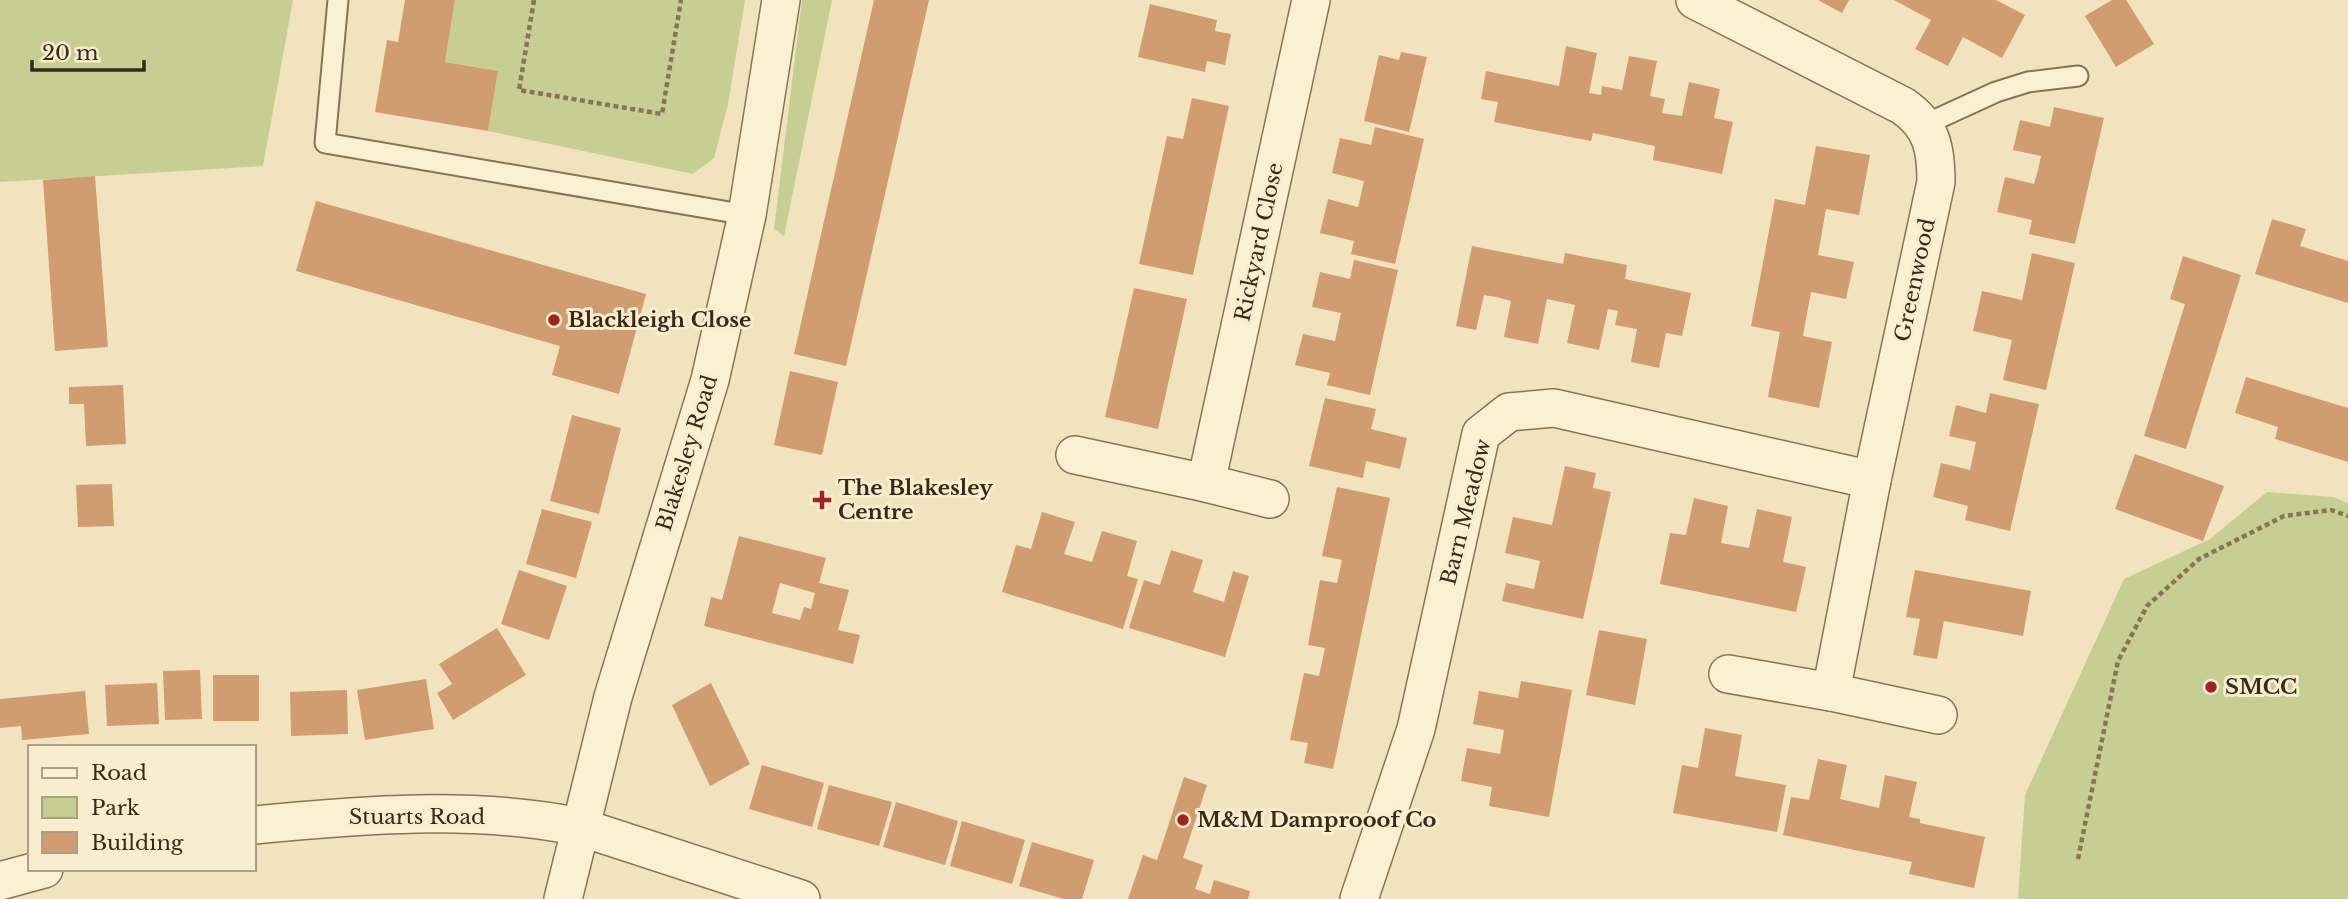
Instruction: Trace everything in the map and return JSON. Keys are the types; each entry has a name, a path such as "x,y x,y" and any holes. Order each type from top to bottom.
{"street":[{"name":"Blakesley Road","path":"564,899 613,697 710,380 747,215 781,0"},
{"name":"Rickyard Close","path":"1206,483 1311,0"},
{"path":"1695,0 1903,106 1924,125"},
{"name":"Greenwood","path":"1830,692 1936,182 1936,162 1930,135 1924,125"},
{"name":"Barn Meadow","path":"1359,899 1416,729 1481,434 1509,412 1553,408 1872,480"},
{"path":"1075,455 1270,499"},
{"path":"1728,674 1938,715"},
{"name":"Stuarts Road","path":"256,825 365,815 500,816 555,822 580,827 801,899"},
{"path":"0,881 37,871"}],"lane":[{"path":"338,0 325,143 747,215"},
{"path":"1924,125 1996,92 2028,82 2078,76"}],"path":[{"path":"534,0 519,90 662,114 681,0"},
{"path":"2078,859 2119,661 2147,606 2199,559 2284,516 2332,510 2348,516"}],"green space":[{"path":"0,0 293,0 263,166 0,182"},
{"path":"455,0 745,0 728,104 714,158 693,174 488,131 498,71 445,62"},
{"path":"802,0 832,0 784,236 774,229"},
{"name":"SMCC","path":"2267,492 2333,497 2348,503 2348,899 2018,899 2025,795 2124,579 2210,539"}],"building":[{"path":"405,0 455,0 445,62 498,71 488,131 375,112 387,40 398,42"},
{"path":"874,0 929,0 846,366 794,354"},
{"path":"1818,0 1849,0 1842,13"},
{"path":"1894,0 1996,0 2025,15 2002,58 1963,37 1948,66 1915,49 1931,20"},
{"path":"2112,0 2126,0 2154,44 2116,67 2085,16"},
{"path":"1150,4 1217,20 1215,31 1231,34 1225,65 1207,61 1205,72 1138,57"},
{"path":"1566,46 1597,53 1589,93 1601,95 1602,86 1622,90 1629,56 1657,61 1650,96 1665,99 1662,113 1682,116 1689,82 1720,89 1714,118 1733,122 1722,174 1653,160 1655,146 1593,133 1591,141 1494,122 1498,102 1481,99 1486,71 1559,86"},
{"path":"1401,52 1427,57 1409,132 1364,121 1379,55 1399,60"},
{"path":"1192,98 1229,106 1193,275 1139,264 1167,136 1183,139"},
{"path":"2054,107 2104,118 2075,244 2029,234 2032,220 1997,212 2005,177 2034,184 2038,170 2041,156 2013,150 2020,120 2050,127"},
{"path":"1375,127 1424,139 1395,264 1351,254 1354,241 1320,233 1328,199 1358,207 1364,181 1332,173 1340,138 1371,145"},
{"path":"1816,146 1870,155 1859,215 1826,209 1818,255 1854,262 1846,299 1811,292 1803,336 1832,342 1819,408 1768,397 1780,332 1751,326 1775,199 1805,205"},
{"path":"95,176 108,347 55,351 43,180"},
{"name":"Blackleigh Close","path":"316,201 646,294 619,394 552,375 560,346 296,271"},
{"path":"2272,219 2306,229 2300,246 2348,261 2348,303 2255,274"},
{"path":"1472,246 1563,264 1565,253 1627,265 1625,279 1691,293 1682,336 1666,333 1659,368 1631,362 1637,329 1615,325 1618,311 1608,309 1599,350 1567,343 1575,305 1547,299 1538,344 1504,337 1511,301 1496,297 1484,295 1476,330 1456,326"},
{"path":"2032,253 2075,263 2046,390 2003,380 2012,340 1973,331 1982,291 2022,300"},
{"path":"2183,256 2241,275 2186,449 2144,436 2185,304 2170,299"},
{"path":"1354,260 1398,270 1370,395 1327,385 1330,373 1295,365 1303,334 1335,341 1341,313 1312,307 1320,272 1350,279"},
{"path":"1134,288 1187,299 1158,429 1105,417"},
{"path":"790,371 838,382 822,455 774,445"},
{"path":"2246,377 2348,408 2348,462 2275,439 2278,427 2235,413"},
{"path":"123,385 126,444 86,446 84,404 69,404 69,387"},
{"path":"1990,393 2039,404 2010,531 1965,520 1968,506 1933,497 1941,463 1970,470 1976,442 1949,436 1956,405 1986,413"},
{"path":"1325,398 1376,409 1371,429 1407,438 1400,469 1366,461 1363,478 1309,466"},
{"path":"572,415 621,428 599,514 550,501"},
{"path":"2135,454 2224,486 2203,541 2115,509"},
{"path":"1565,466 1596,473 1593,488 1611,492 1583,619 1502,601 1506,583 1534,589 1540,561 1505,553 1513,517 1552,525"},
{"path":"112,484 114,526 78,527 76,485"},
{"path":"1337,487 1390,498 1333,769 1304,763 1308,743 1290,740 1304,673 1319,676 1325,648 1308,645 1320,580 1337,583 1342,560 1322,556"},
{"path":"1694,498 1728,506 1721,543 1749,548 1757,509 1792,517 1783,562 1806,567 1796,612 1660,584 1670,533 1686,535"},
{"path":"542,509 592,522 576,578 526,564"},
{"path":"1042,512 1075,522 1064,554 1092,562 1102,531 1137,541 1127,576 1138,579 1123,629 1002,592 1016,545 1031,549"},
{"path":"739,536 826,558 819,583 849,590 838,630 860,635 853,664 704,626 711,597 722,600","holes":["780,583 815,593 811,609 804,607 800,620 772,613"]},
{"path":"1171,550 1203,560 1193,592 1224,602 1233,571 1249,576 1225,657 1129,628 1144,580 1160,585"},
{"path":"519,570 567,586 549,640 501,624"},
{"path":"1915,570 2031,591 2023,636 1944,621 1937,659 1913,655 1920,619 1906,617"},
{"path":"497,628 526,675 453,720 437,693 452,684 439,664"},
{"path":"1599,630 1647,639 1635,705 1586,695"},
{"path":"200,670 202,719 165,720 163,671"},
{"path":"213,675 259,675 259,721 213,721"},
{"path":"426,679 434,729 365,740 357,690"},
{"path":"1521,681 1572,690 1549,817 1489,806 1492,787 1461,781 1467,748 1500,754 1504,730 1473,724 1479,691 1518,698"},
{"path":"157,683 159,724 107,726 105,685"},
{"path":"711,683 750,764 710,786 672,705"},
{"path":"347,690 348,734 291,736 290,692"},
{"path":"85,691 89,734 22,740 21,726 0,728 0,699"},
{"path":"1705,728 1742,735 1735,776 1786,785 1777,832 1673,813 1682,765 1698,768"},
{"path":"1818,759 1847,765 1840,799 1879,808 1885,775 1917,782 1909,817 1920,819 1920,823 1985,837 1974,888 1909,874 1912,862 1783,835 1791,797 1809,800"},
{"path":"762,765 824,783 812,827 749,809"},
{"name":"M&M Damprooof Co","path":"1184,777 1207,785 1183,858 1203,865 1195,889 1210,894 1214,880 1250,891 1248,899 1128,899 1143,855 1157,860"},
{"path":"829,785 892,802 879,846 817,829"},
{"path":"896,802 958,821 945,865 883,847"},
{"path":"962,821 1025,840 1012,884 950,866"},
{"path":"1032,842 1094,860 1082,899 1064,899 1019,886"}],"place":[{"name":"Blackleigh Close","path":"554,320"},
{"name":"The Blakesley Centre","path":"822,500"},
{"name":"SMCC","path":"2211,687"},
{"name":"M&M Damprooof Co","path":"1183,820"}]}
